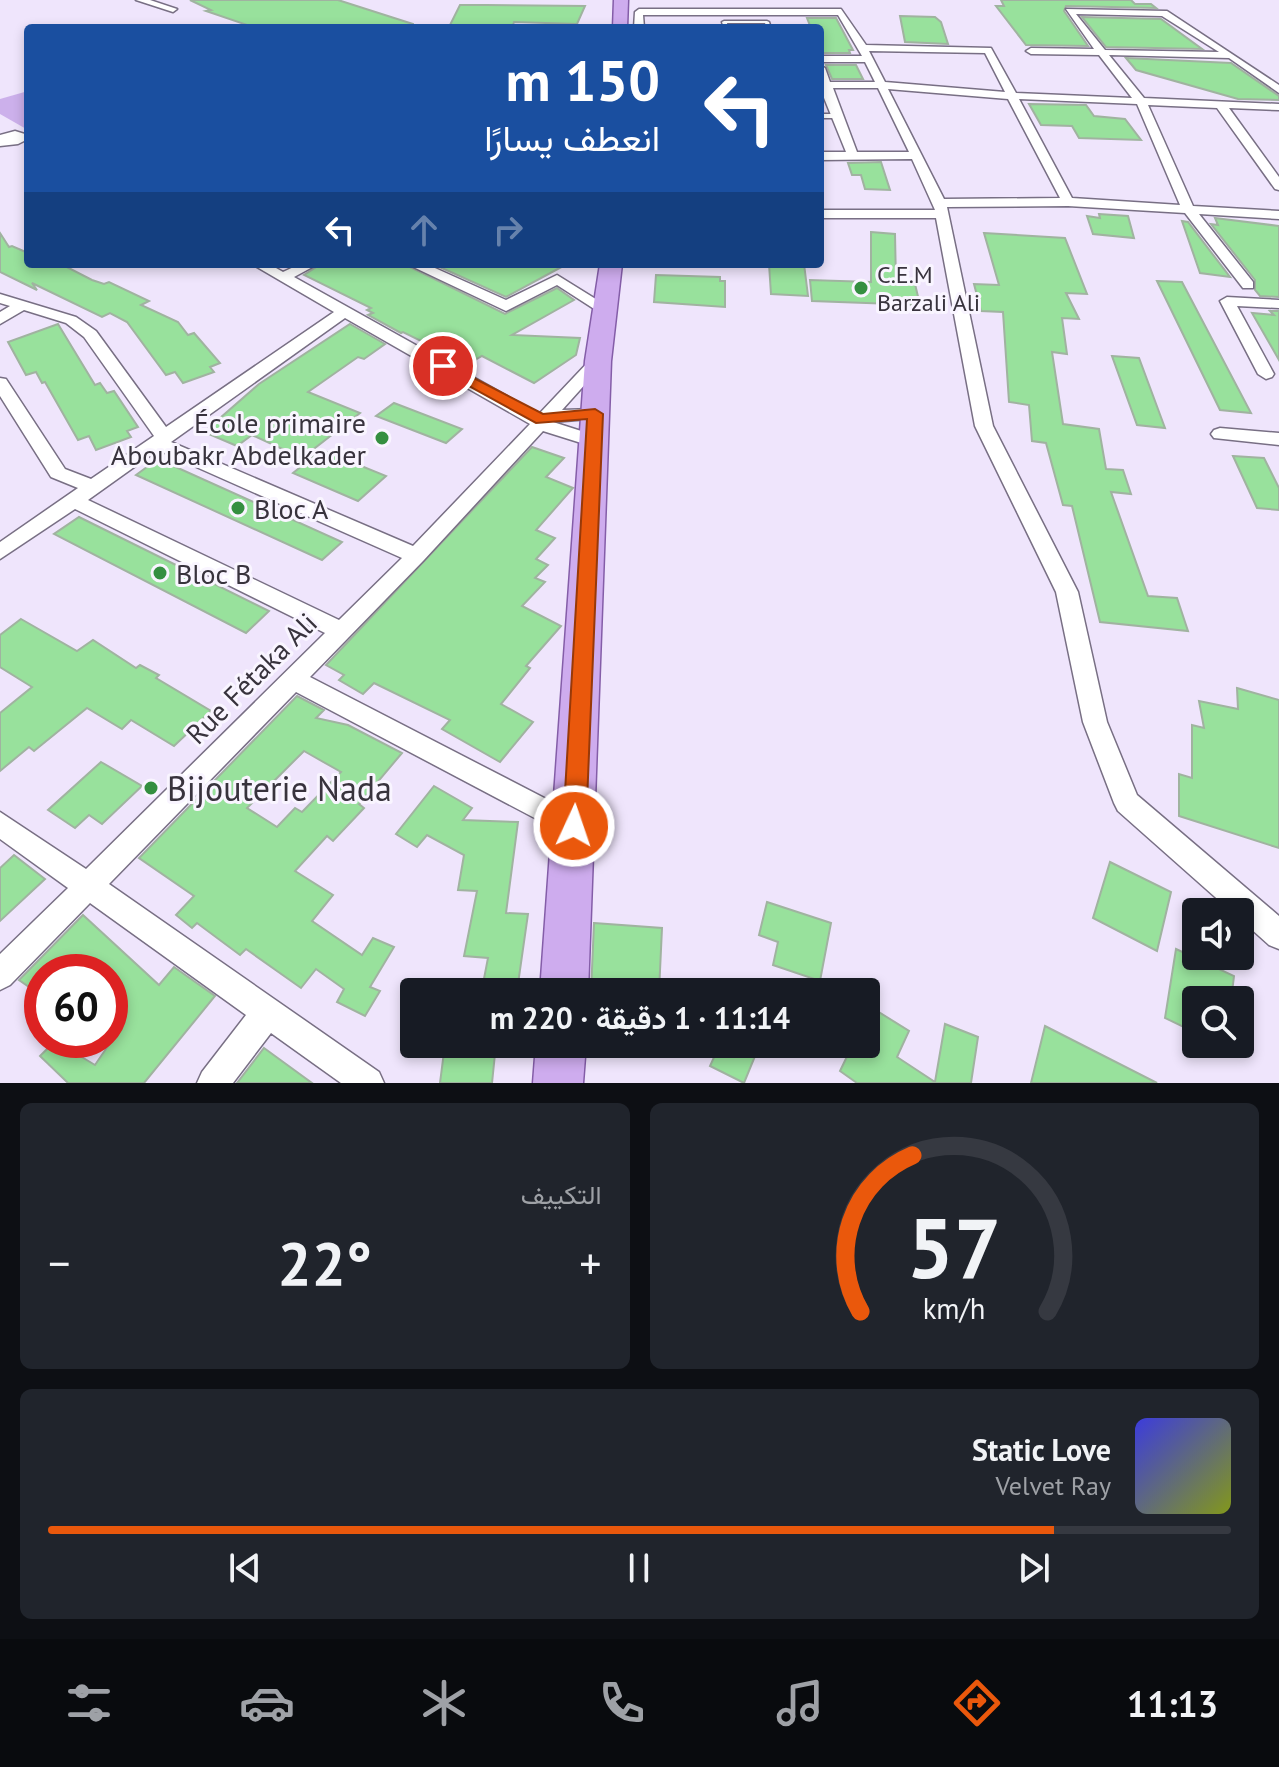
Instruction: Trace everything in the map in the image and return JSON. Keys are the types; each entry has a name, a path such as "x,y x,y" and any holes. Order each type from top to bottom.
{"main road":[{"path":"620,24 621,0"},
{"path":"565,978 598,361 611,268"},
{"path":"558,1083 560,1058"}],"street":[{"path":"140,0 173,9"},
{"path":"1248,285 1187,207 1142,103 1069,11 1164,13 1279,90"},
{"path":"639,24 639,12 798,16 841,12 866,53 942,209 960,315 984,426 1067,592 1095,722 1127,803 1279,935"},
{"path":"694,12 696,24"},
{"path":"824,58 866,53 988,50 1068,202"},
{"path":"1031,51 1231,55"},
{"path":"853,156 824,85 881,85 1014,96 1279,107"},
{"path":"1221,105 1279,184"},
{"path":"0,126 13,139 0,154"},
{"path":"824,156 916,155"},
{"path":"824,214 1068,202 1279,215"},
{"path":"266,268 562,433 594,427"},
{"path":"283,277 302,268"},
{"path":"423,268 506,306 557,279 607,311"},
{"path":"0,298 71,320 90,334 161,440 416,556"},
{"path":"1266,374 1227,301 1279,304"},
{"path":"0,319 22,305"},
{"path":"0,552 344,312"},
{"name":"Rue Fétaka Ali","path":"0,975 416,556 598,361"},
{"path":"0,383 58,473 93,487"},
{"path":"542,420 553,416 594,427"},
{"path":"1220,434 1279,439"},
{"path":"74,501 341,631"},
{"path":"292,679 574,826"},
{"path":"0,824 368,1083"},
{"path":"213,1083 267,1013"}],"lane":[{"path":"725,24 768,24"},
{"path":"824,116 839,116"}],"shaded area":[{"path":"24,92 24,128 0,114 0,99"}],"building":[{"path":"190,0 338,0 413,24 244,24 206,11 211,10"},
{"path":"1001,0 1131,0 1135,4 1151,4 1156,8 1066,6 1064,11 1088,46 1026,45 996,6 1004,6"},
{"path":"460,5 585,6 577,24 450,24"},
{"path":"900,16 935,17 941,22 948,44 905,42"},
{"path":"1082,17 1161,19 1202,49 1106,47"},
{"path":"807,18 836,18 853,50 849,50 850,53 824,53 824,24 809,24"},
{"path":"1126,58 1231,63 1279,96 1279,100 1238,99 1136,70"},
{"path":"826,65 856,65 863,79 832,79"},
{"path":"1029,104 1086,105 1094,116 1125,119 1141,140 1079,138 1072,126 1041,125"},
{"path":"881,162 890,190 865,189 861,175 852,175 848,163"},
{"path":"1099,214 1128,216 1134,238 1093,234 1087,216 1100,218"},
{"path":"1215,218 1279,226 1279,297 1260,296 1255,290 1255,280 1211,224 1218,225"},
{"path":"1182,221 1188,222 1230,277 1200,273"},
{"path":"871,232 895,234 896,283 915,284 920,305 812,301 810,280 871,282"},
{"path":"0,233 9,247 24,251 24,268 69,268 149,301 141,305 178,322 188,335 194,333 220,363 210,367 214,372 183,383 175,372 166,375 127,322 110,313 102,317 32,283 37,290 0,272"},
{"path":"984,233 1065,238 1087,294 1066,293 1079,319 1062,318 1067,354 1052,352 1063,424 1099,429 1106,469 1123,470 1131,494 1111,492 1148,596 1177,598 1188,631 1100,622 1072,506 1063,505 1046,443 1032,441 1029,405 1009,402 1003,312 981,311 974,284 999,285"},
{"path":"315,268 412,268 505,314 557,288 574,300 512,335 580,338 576,355 534,383 482,356 468,364 401,333 368,315 373,313 367,310 371,308 304,275"},
{"path":"442,268 560,268 506,297"},
{"path":"769,268 804,268 808,296 771,294"},
{"path":"656,275 720,277 720,281 725,281 725,307 654,302"},
{"path":"1157,281 1182,282 1251,413 1220,410"},
{"path":"1270,311 1279,311 1279,360 1252,313 1274,315"},
{"path":"58,324 95,385 100,383 107,393 114,391 138,427 127,431 131,437 96,450 89,436 78,440 45,382 42,383 36,372 26,375 8,342"},
{"path":"350,324 385,344 364,359 358,357 308,392 360,413 302,458 252,435 237,446 204,432 259,384"},
{"path":"1112,356 1139,358 1165,428 1137,425"},
{"path":"394,403 462,429 446,443 376,416"},
{"path":"532,447 564,458 546,477 573,488 536,530 555,538 536,559 548,565 535,578 545,582 522,606 561,626 526,666 530,668 501,704 533,722 500,762 442,729 450,720 374,683 363,694 339,680 344,675 326,665"},
{"path":"322,450 386,476 358,501 293,473"},
{"path":"1233,456 1264,458 1279,488 1279,510 1257,508"},
{"name":"Bloc A","path":"158,459 342,542 322,560 136,475"},
{"name":"Bloc B","path":"79,517 269,611 246,633 54,534"},
{"path":"21,619 77,651 93,640 136,668 140,665 159,675 156,678 211,711 174,746 131,720 122,729 87,708 34,751 29,747 0,771 0,713 32,687 0,667 0,635"},
{"path":"1237,688 1279,700 1279,848 1179,816 1179,774 1192,778 1192,725 1204,728 1199,701 1238,709"},
{"path":"297,696 324,710 316,718 348,725 402,753 359,804 364,808 333,841 327,836 295,871 333,895 312,921 362,955 373,938 394,947 370,987 380,991 365,1016 337,1002 344,989 316,969 301,988 246,949 240,955 197,923 192,928 176,915 194,896 139,858","holes":["304,751 341,772 302,812 295,808 277,827 247,808"]},
{"path":"101,762 142,786 102,824 89,815 75,828 48,810"},
{"path":"434,786 472,808 463,820 518,822 506,913 528,914 519,978 484,978 488,958 464,956 477,891 458,890 464,855 427,835 417,847 396,834"},
{"path":"14,855 45,879 0,921 0,868"},
{"path":"1110,862 1171,892 1157,951 1093,918"},
{"path":"767,902 831,923 821,978 811,978 773,965 778,942 759,935"},
{"path":"83,915 125,954 45,954"},
{"path":"594,923 662,928 660,978 592,978"},
{"path":"1176,949 1182,952 1182,970 1221,970 1234,976 1233,986 1182,986 1182,1026 1165,1018"},
{"path":"128,956 159,985 174,967 215,996 144,1083 68,1083 42,1058 83,1058 95,1065 100,1058 128,1058"},
{"path":"880,1013 909,1031 897,1057 935,1082 945,1024 978,1037 971,1083 857,1083 840,1071 846,1058 880,1058"},
{"path":"1045,1026 1157,1083 1031,1083"},
{"path":"264,1048 312,1083 237,1083"},
{"path":"443,1058 495,1058 492,1083 440,1083"},
{"path":"714,1058 754,1058 744,1083 710,1066"}],"place":[{"name":"C.E.M Barzali Ali","path":"861,288"},
{"name":"École primaire Aboubakr Abdelkader","path":"382,438"},
{"name":"Bloc A","path":"238,508"},
{"name":"Bloc B","path":"160,573"},
{"name":"Bijouterie Nada","path":"151,788"}],"route":[{"path":"443,366 542,420 553,416 595,414 574,826"}]}
